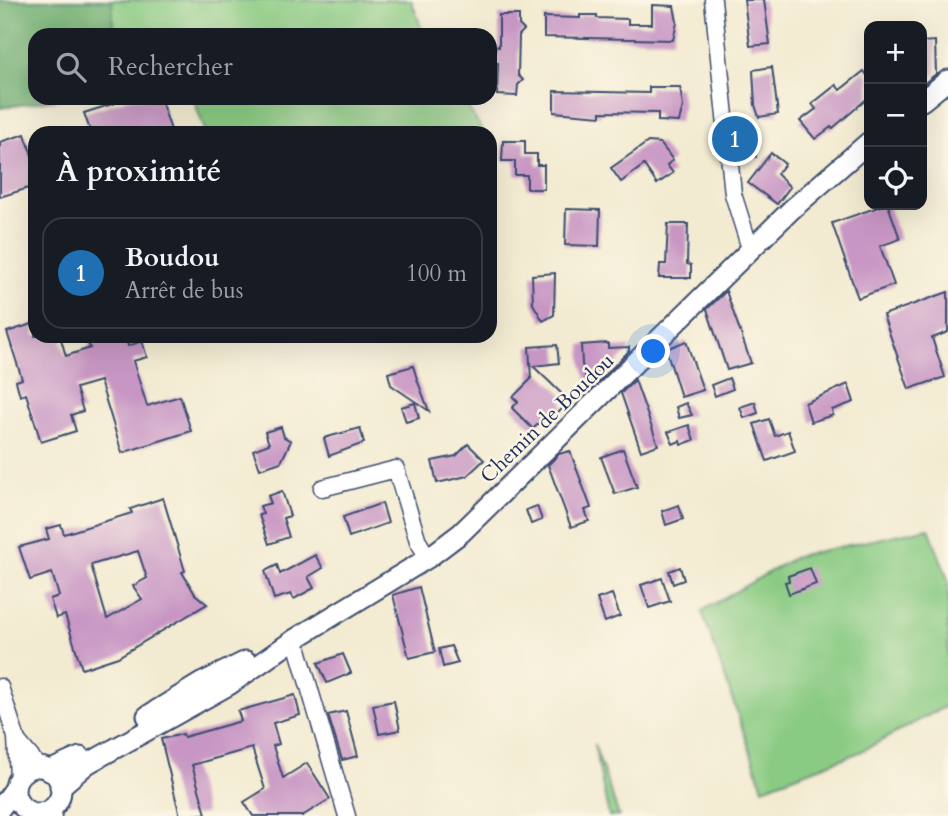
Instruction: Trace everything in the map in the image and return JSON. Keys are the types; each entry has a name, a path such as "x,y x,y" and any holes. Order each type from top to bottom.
{"street":[{"path":"713,0 733,194 745,235 753,248"},
{"path":"927,97 948,80"},
{"name":"Chemin de Boudou","path":"17,783 28,770 50,775 201,682 295,639 428,558 461,533 753,248 864,147"},
{"path":"322,488 396,469 418,541 428,558"},
{"path":"295,639 347,816"},
{"path":"0,687 16,737 19,803 41,812"},
{"path":"16,737 50,775 41,812"},
{"path":"0,809 17,783"},
{"path":"7,816 41,812"}],"green space":[{"path":"0,0 112,0 113,28 28,28 28,104 0,108"},
{"path":"112,0 411,0 421,28 113,28"},
{"path":"196,105 466,105 480,126 203,126"},
{"path":"929,528 948,580 948,705 860,752 763,788 702,611 797,556"},
{"path":"594,744 619,816 609,816"}],"building":[{"path":"744,0 764,0 770,44 750,46"},
{"path":"652,5 674,6 677,22 673,40 544,37 544,17 580,18 580,15 597,15 597,18 628,19 628,24 652,24"},
{"path":"499,15 519,15 519,25 524,30 519,35 518,75 523,80 518,85 517,96 497,95"},
{"path":"935,41 936,74 927,81 927,42"},
{"path":"772,67 778,114 759,117 755,105 753,70"},
{"path":"864,71 864,101 832,129 831,127 815,139 800,121 816,109 812,104 836,85 840,90"},
{"path":"649,87 680,87 683,106 679,122 658,121 658,113 601,112 601,116 554,112 554,91 649,93"},
{"path":"109,105 162,105 170,126 89,126 84,113"},
{"path":"25,134 28,143 28,188 0,197 0,142"},
{"path":"503,141 525,141 525,154 537,154 537,165 544,165 544,189 527,189 527,175 515,175 515,161 502,161"},
{"path":"648,142 660,143 673,160 667,165 673,173 657,184 644,165 621,182 611,168"},
{"path":"754,142 756,157 741,159 739,144"},
{"path":"771,153 785,164 777,174 790,187 777,204 748,183"},
{"path":"566,209 600,210 599,246 565,245"},
{"path":"870,210 890,210 900,239 880,246 894,285 858,298 832,223"},
{"path":"668,224 688,224 687,264 691,265 691,278 659,278 660,264 666,264"},
{"path":"555,273 554,315 543,321 533,304 532,275"},
{"path":"726,291 751,363 727,370 707,309"},
{"path":"948,292 948,332 932,338 945,377 909,389 883,315"},
{"path":"28,325 28,343 62,343 66,356 90,348 88,343 127,343 128,346 143,343 147,357 133,361 147,406 180,396 191,431 122,453 100,381 76,388 83,411 71,415 76,431 41,442 26,394 20,396 16,381 22,379 7,332"},
{"path":"686,341 703,390 681,397 666,349"},
{"path":"608,343 608,348 629,347 629,351 589,391 582,364 581,345"},
{"path":"557,345 559,363 533,366 562,394 563,408 555,416 550,412 533,429 512,408 518,402 513,397 531,379 529,347"},
{"path":"413,366 429,411 391,385 388,373"},
{"path":"729,378 733,389 715,396 711,385"},
{"path":"635,380 658,445 641,451 621,393"},
{"path":"848,384 854,402 832,410 833,415 811,422 805,403"},
{"path":"755,402 758,413 744,418 740,407"},
{"path":"415,403 419,418 406,422 401,407"},
{"path":"686,403 692,415 679,418 676,407"},
{"path":"769,419 775,436 788,431 795,451 767,461 754,424"},
{"path":"689,425 694,440 681,445 680,441 673,444 668,432"},
{"path":"281,427 284,437 291,441 281,462 260,469 253,450 269,444 265,432"},
{"path":"360,428 364,443 329,456 324,438"},
{"path":"468,444 484,460 467,476 437,483 432,461 456,456"},
{"path":"623,449 637,487 615,494 601,457"},
{"path":"570,451 591,508 585,510 589,521 571,527 548,465 559,454"},
{"path":"282,491 290,516 283,518 289,537 269,544 259,515 263,514 260,506 271,503 268,496"},
{"path":"163,498 185,571 182,572 195,594 207,604 118,657 82,669 65,615 56,618 50,599 59,596 52,573 30,580 19,547 49,539 46,529 61,525 64,534 132,513 130,509","holes":["138,551 147,578 133,586 142,599 107,619 91,565"]},
{"path":"382,503 388,523 349,537 343,517"},
{"path":"679,505 683,519 666,525 662,511"},
{"path":"537,506 542,520 531,524 526,510"},
{"path":"315,555 323,568 308,577 314,588 294,599 291,594 274,599 265,571 277,565 280,574"},
{"path":"680,567 684,580 673,584 669,571"},
{"path":"810,568 816,584 789,594 785,582 789,581 788,576"},
{"path":"662,578 670,601 649,608 641,585"},
{"path":"419,587 435,652 409,658 393,595"},
{"path":"612,594 620,616 605,622 597,599"},
{"path":"451,646 458,663 443,667 439,649"},
{"path":"343,654 351,673 327,683 318,663"},
{"path":"295,695 300,715 273,723 279,744 273,746 283,778 307,763 330,799 302,816 253,816 244,802 265,789 252,748 192,765 206,814 180,816 161,739 183,734 184,737 241,721 238,711"},
{"path":"394,701 400,730 379,734 373,705"},
{"path":"346,711 358,756 342,760 328,715"}],"place":[{"name":"Boudou","path":"735,139"}]}
